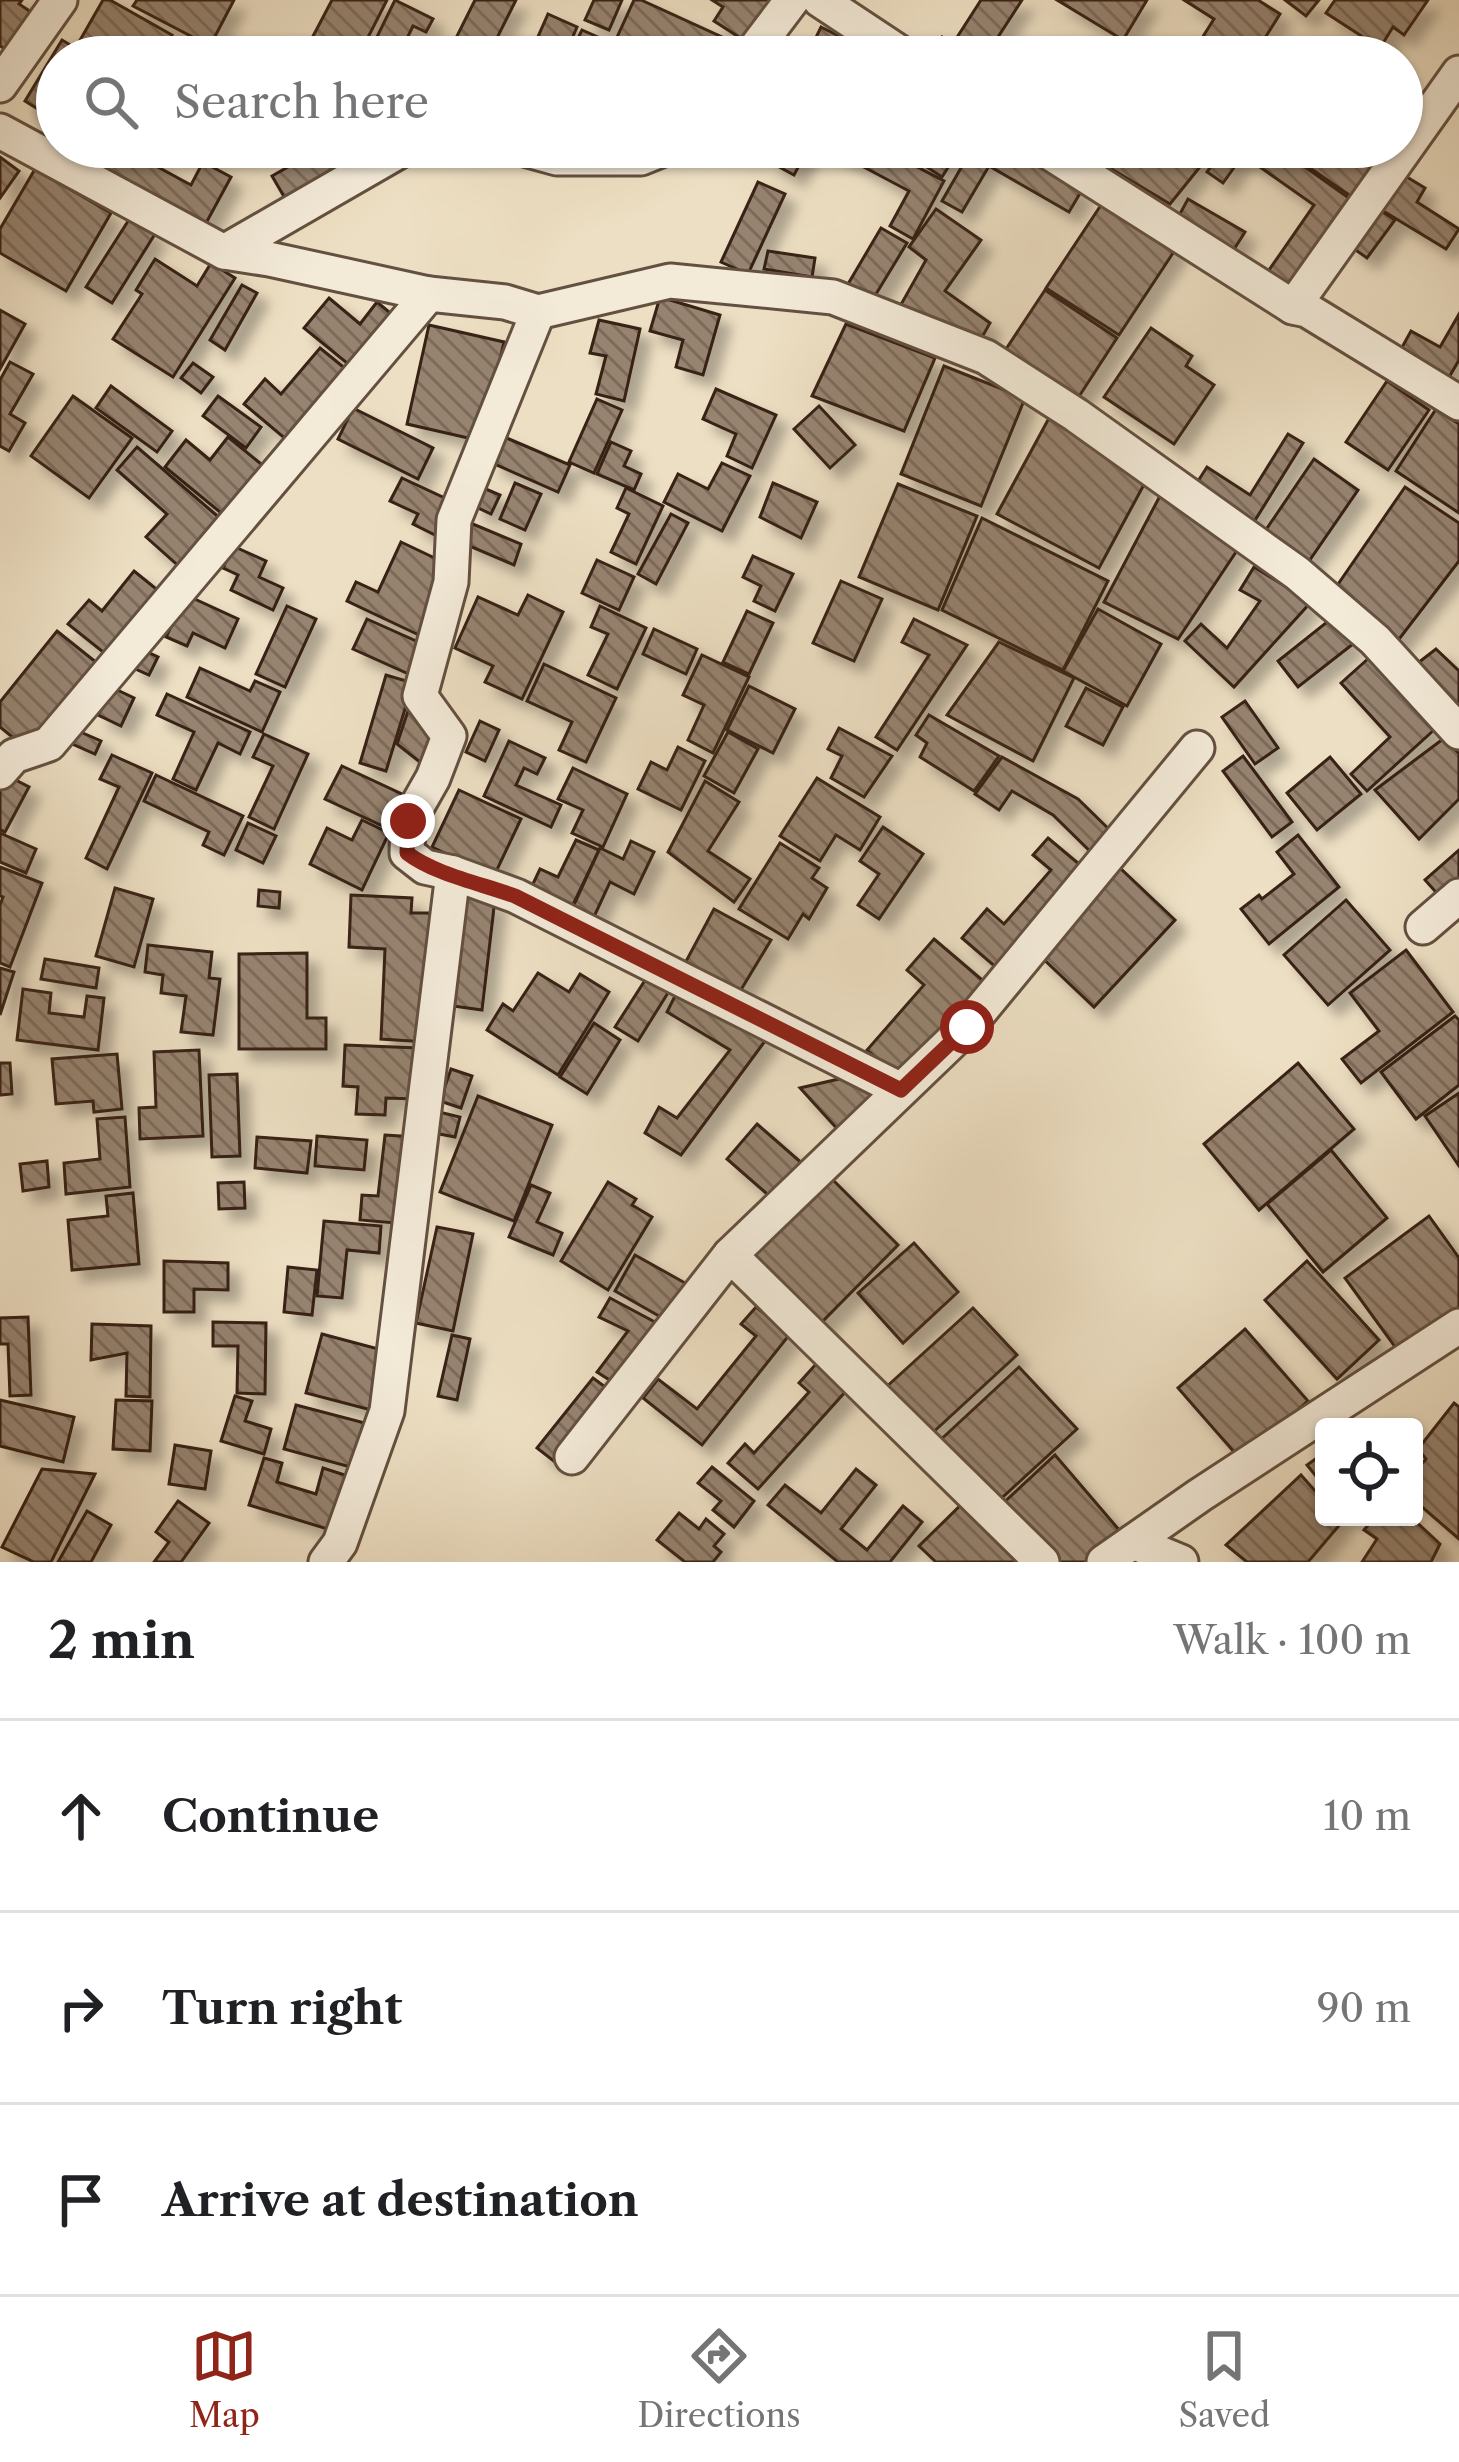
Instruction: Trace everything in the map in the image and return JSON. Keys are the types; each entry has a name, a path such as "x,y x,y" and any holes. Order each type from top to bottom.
{"street":[{"path":"0,85 60,0"},
{"path":"765,36 792,0"},
{"path":"820,0 874,36"},
{"path":"1423,125 1459,74"},
{"path":"0,131 36,150"},
{"path":"68,168 224,252 428,294 505,302 538,312 670,281 833,297 986,357 1076,415 1297,573 1375,640 1459,732"},
{"path":"224,252 370,168"},
{"path":"1074,168 1293,307 1306,310 1459,403"},
{"path":"1293,307 1392,168"},
{"path":"0,772 14,756 50,744 428,294"},
{"path":"538,312 454,520 451,582 420,696 449,736 433,778 408,821 407,853 425,867 515,896 901,1090"},
{"path":"572,1457 730,1256 967,1027 1198,748"},
{"path":"326,1562 340,1543 387,1411 453,873"},
{"path":"1423,927 1459,896"},
{"path":"730,1256 1042,1562"},
{"path":"1104,1562 1459,1326"},
{"path":"1133,1541 1181,1562"}],"building":[{"path":"0,0 22,0 19,4 34,14 10,52 0,46"},
{"path":"103,0 172,35 171,36 82,36"},
{"path":"137,0 234,0 215,36 191,36 133,6"},
{"path":"332,0 387,0 369,36 313,36"},
{"path":"395,0 433,19 426,32 413,26 408,36 377,36"},
{"path":"475,0 516,0 498,36 457,36"},
{"path":"594,0 622,0 609,30 585,20"},
{"path":"634,0 641,0 720,36 618,36"},
{"path":"712,0 771,0 748,36 737,36 714,21 723,7"},
{"path":"981,0 1022,0 999,36 958,36"},
{"path":"1057,0 1147,0 1125,36 1116,36"},
{"path":"1184,0 1258,0 1280,14 1266,36 1203,36 1214,19"},
{"path":"1285,0 1319,0 1306,16"},
{"path":"1335,0 1428,0 1404,35 1393,27 1387,36 1361,36 1326,13"},
{"path":"548,14 577,27 573,36 538,36"},
{"path":"821,27 839,36 817,36"},
{"path":"36,83 36,108 25,101"},
{"path":"0,157 19,171 0,198"},
{"path":"98,168 160,168 191,185 200,168 214,168 231,177 205,225"},
{"path":"286,168 340,168 286,200 272,176"},
{"path":"866,168 919,168 944,181 913,239 890,226 909,191"},
{"path":"961,168 988,168 962,212 942,201"},
{"path":"992,168 1044,168 1082,190 1069,212"},
{"path":"1110,168 1199,168 1170,204"},
{"path":"1210,168 1234,168 1223,183 1207,172"},
{"path":"1261,168 1307,168 1353,201 1291,290 1267,273 1314,205"},
{"path":"1310,168 1376,168 1355,199"},
{"path":"35,169 111,213 66,291 0,253 0,229"},
{"path":"1397,171 1425,188 1417,202 1459,229 1446,249 1375,206"},
{"path":"758,182 785,194 748,274 721,262"},
{"path":"1105,199 1177,247 1119,335 1046,288"},
{"path":"1188,199 1245,232 1231,254 1176,221"},
{"path":"1374,206 1395,220 1367,258 1347,244"},
{"path":"936,209 981,240 945,291 990,323 977,346 899,308 926,260 909,247"},
{"path":"130,218 155,234 112,303 86,287"},
{"path":"881,228 907,243 873,299 848,284"},
{"path":"768,251 815,258 812,277 764,269"},
{"path":"155,259 197,286 211,263 235,278 173,377 113,339 142,294 136,290"},
{"path":"242,285 257,293 225,350 210,340"},
{"path":"1045,290 1117,338 1078,398 1006,349"},
{"path":"660,297 720,315 703,375 676,367 683,340 650,331"},
{"path":"329,298 360,324 377,302 395,317 353,368 304,328"},
{"path":"0,310 25,324 0,369"},
{"path":"1459,314 1459,360 1448,379 1400,351 1411,331 1440,347"},
{"path":"599,320 640,329 624,401 596,394 606,356 590,353"},
{"path":"846,324 935,358 904,431 812,396"},
{"path":"429,325 504,342 481,441 407,424"},
{"path":"1151,328 1192,356 1186,366 1214,385 1174,444 1104,397"},
{"path":"320,348 347,370 288,441 244,404 265,379 281,394"},
{"path":"10,362 33,374 10,414 25,423 9,451 0,446 0,380"},
{"path":"193,363 213,377 201,393 181,378"},
{"path":"944,366 1025,398 981,506 901,474"},
{"path":"1387,381 1429,410 1388,470 1346,442"},
{"path":"111,386 172,431 157,452 96,408"},
{"path":"716,389 776,415 752,468 727,456 736,434 703,419"},
{"path":"73,396 132,438 89,498 31,456"},
{"path":"218,396 261,427 246,448 203,416"},
{"path":"597,399 622,410 594,473 569,462"},
{"path":"819,406 855,445 830,468 794,429"},
{"path":"1055,407 1147,479 1099,568 997,514"},
{"path":"353,408 433,448 418,479 338,439"},
{"path":"1436,409 1459,424 1459,513 1396,471"},
{"path":"1288,434 1303,443 1249,530 1191,492 1207,467 1250,495"},
{"path":"502,436 570,465 558,492 490,462"},
{"path":"228,437 266,468 226,517 165,467 186,440 210,460"},
{"path":"611,442 631,451 624,466 641,474 634,490 597,474"},
{"path":"137,447 222,520 181,568 146,537 167,514 117,470"},
{"path":"1314,459 1358,490 1305,567 1261,537"},
{"path":"722,463 750,476 722,531 664,502 678,474 708,489"},
{"path":"402,478 451,501 435,535 413,524 418,514 390,501"},
{"path":"515,483 541,494 525,530 500,519"},
{"path":"773,483 817,502 801,538 760,517"},
{"path":"898,484 977,516 938,610 859,577"},
{"path":"481,487 500,495 491,514 472,505"},
{"path":"1405,487 1459,523 1459,561 1393,647 1334,590"},
{"path":"626,488 663,506 636,564 611,552 629,514 617,508"},
{"path":"1161,494 1240,546 1178,639 1104,602"},
{"path":"671,514 688,523 656,584 638,574"},
{"path":"982,518 1108,581 1063,670 942,610"},
{"path":"468,522 521,544 514,565 460,542"},
{"path":"401,542 443,562 421,636 347,601 356,582 378,592"},
{"path":"233,546 266,561 259,577 283,588 273,610 231,590 238,575 223,568"},
{"path":"753,556 793,574 775,611 754,601 761,586 743,577"},
{"path":"597,560 634,577 619,610 582,593"},
{"path":"1254,567 1311,602 1234,687 1185,641 1201,624 1227,648 1260,601 1240,590"},
{"path":"134,571 160,592 108,656 68,624 89,600 102,611"},
{"path":"841,581 882,599 854,661 813,643"},
{"path":"186,595 238,619 225,648 193,633 187,646 166,637"},
{"path":"528,595 563,612 522,699 485,682 493,666 455,648 478,597 518,615"},
{"path":"287,606 316,619 285,687 256,674"},
{"path":"600,606 646,628 617,689 588,675 608,634 591,627"},
{"path":"1098,609 1161,644 1127,706 1063,671"},
{"path":"747,611 773,623 749,674 723,662"},
{"path":"1332,618 1353,644 1298,687 1278,661"},
{"path":"367,619 425,645 411,675 353,649"},
{"path":"914,619 967,645 897,750 876,737 929,655 902,642"},
{"path":"654,629 697,649 686,674 643,654"},
{"path":"57,631 97,663 27,749 0,727 0,702"},
{"path":"999,642 1074,678 1033,761 947,715"},
{"path":"139,648 158,657 149,675 131,667"},
{"path":"1436,649 1459,671 1459,717 1414,666"},
{"path":"702,655 749,677 713,753 688,740 704,705 683,695"},
{"path":"1370,657 1435,729 1367,791 1351,774 1390,737 1341,683"},
{"path":"544,664 616,698 586,762 559,750 572,722 527,701"},
{"path":"200,668 250,691 255,681 280,692 262,732 187,697"},
{"path":"386,675 413,683 386,771 360,763"},
{"path":"749,686 795,709 773,753 727,730"},
{"path":"111,687 134,698 121,726 98,715"},
{"path":"1086,688 1123,707 1103,745 1066,726"},
{"path":"167,694 250,732 240,754 218,743 196,790 173,779 194,732 157,715"},
{"path":"1245,701 1278,748 1255,764 1222,717"},
{"path":"408,711 425,719 438,744 426,767 397,744"},
{"path":"929,715 999,756 974,791 920,757 927,743 916,735"},
{"path":"480,721 499,730 485,761 466,752"},
{"path":"839,728 892,756 864,797 831,778 842,756 828,749"},
{"path":"76,730 101,741 95,754 70,743"},
{"path":"728,732 758,749 734,793 704,776"},
{"path":"264,734 308,754 274,829 249,817 273,766 253,757"},
{"path":"1443,739 1459,753 1459,799 1419,839 1375,790"},
{"path":"509,741 545,758 537,774 524,768 516,785 561,805 551,827 484,796"},
{"path":"678,747 705,761 681,810 638,789 651,762 667,770"},
{"path":"112,755 152,773 107,869 86,858 119,787 100,779"},
{"path":"1243,756 1292,822 1272,837 1223,771"},
{"path":"1002,757 1078,799 1118,838 1099,860 1053,815 1012,791 999,810 975,794"},
{"path":"1330,757 1361,794 1317,830 1287,793"},
{"path":"342,766 404,795 387,828 325,799"},
{"path":"573,768 627,794 603,847 572,833 583,810 558,799"},
{"path":"6,775 29,787 5,832 0,830 0,786"},
{"path":"156,775 243,816 224,855 203,845 209,832 144,801"},
{"path":"817,778 880,817 860,850 836,835 820,861 780,836"},
{"path":"705,781 739,802 708,851 750,879 734,902 668,852"},
{"path":"459,790 521,819 494,876 432,847"},
{"path":"362,820 389,833 362,890 310,864 327,828 352,840"},
{"path":"248,823 276,836 263,863 236,850"},
{"path":"883,827 923,854 879,919 858,905 879,874 860,861"},
{"path":"0,833 36,849 26,873 0,862"},
{"path":"1298,835 1339,887 1269,944 1241,909 1294,874 1277,852"},
{"path":"1048,838 1085,869 999,970 962,938 987,909 1004,924 1051,870 1033,855"},
{"path":"576,840 599,850 571,909 530,890 540,869 558,877"},
{"path":"631,841 654,852 634,894 610,882 593,919 572,909 600,848 623,859"},
{"path":"780,843 819,868 812,878 827,888 809,919 803,914 788,939 739,909"},
{"path":"1459,850 1459,884 1442,899 1425,880"},
{"path":"1118,866 1175,920 1094,1007 1037,953"},
{"path":"0,867 42,883 10,967 0,963"},
{"path":"115,888 153,899 134,967 96,956"},
{"path":"259,890 280,892 279,908 258,906"},
{"path":"351,895 412,898 411,913 432,913 426,1042 381,1039 385,949 349,947"},
{"path":"459,895 495,899 482,1010 446,1005"},
{"path":"1346,900 1390,950 1328,1005 1284,955"},
{"path":"714,909 771,940 739,993 684,965"},
{"path":"934,939 988,985 903,1082 867,1050 924,985 907,970"},
{"path":"148,945 212,952 209,978 220,979 213,1035 181,1032 186,996 161,993 163,975 145,972"},
{"path":"1406,950 1453,1012 1361,1083 1342,1059 1379,1031 1350,993"},
{"path":"307,953 307,1018 326,1018 326,1049 239,1049 239,954"},
{"path":"45,959 99,968 96,988 41,979"},
{"path":"0,968 14,972 0,1015"},
{"path":"538,973 569,992 580,974 609,992 558,1075 487,1030 503,1004 513,1011"},
{"path":"649,974 671,988 638,1041 615,1027"},
{"path":"23,989 51,993 49,1013 84,1017 87,996 104,998 98,1050 17,1040"},
{"path":"678,990 768,1037 681,1155 645,1133 659,1107 677,1118 730,1050 667,1012"},
{"path":"1455,1016 1459,1020 1459,1085 1416,1119 1381,1072"},
{"path":"594,1023 620,1040 587,1094 560,1077"},
{"path":"345,1045 418,1048 416,1099 386,1098 385,1115 356,1114 358,1087 343,1086"},
{"path":"199,1050 203,1136 140,1139 139,1108 156,1107 154,1052"},
{"path":"117,1054 122,1109 94,1112 93,1101 56,1104 52,1059"},
{"path":"0,1063 10,1063 12,1094 0,1095"},
{"path":"1298,1063 1354,1129 1259,1210 1204,1144"},
{"path":"451,1069 472,1076 461,1108 440,1101"},
{"path":"237,1074 240,1156 212,1157 209,1075"},
{"path":"852,1076 875,1095 841,1133 800,1088"},
{"path":"1459,1093 1459,1166 1425,1116"},
{"path":"478,1096 552,1125 514,1221 440,1192"},
{"path":"439,1112 460,1117 455,1137 434,1133"},
{"path":"125,1117 130,1187 66,1194 64,1163 100,1159 97,1119"},
{"path":"757,1124 804,1165 774,1200 727,1159"},
{"path":"385,1135 415,1137 407,1224 360,1220 362,1195 378,1196"},
{"path":"317,1136 367,1140 364,1170 315,1166"},
{"path":"257,1137 311,1141 307,1173 255,1168"},
{"path":"1331,1150 1387,1218 1323,1272 1267,1204"},
{"path":"47,1161 49,1187 23,1191 20,1164"},
{"path":"826,1173 898,1245 816,1328 744,1256"},
{"path":"244,1182 245,1208 219,1209 218,1183"},
{"path":"608,1182 636,1199 632,1205 652,1217 608,1290 561,1261"},
{"path":"531,1185 550,1193 537,1222 562,1233 553,1255 509,1237"},
{"path":"133,1193 139,1264 72,1270 68,1220 108,1216 106,1196"},
{"path":"1429,1216 1459,1258 1459,1307 1398,1351 1345,1278"},
{"path":"324,1221 381,1226 379,1253 347,1250 342,1298 317,1296"},
{"path":"437,1227 473,1234 453,1331 416,1323"},
{"path":"914,1243 958,1292 903,1343 858,1293"},
{"path":"635,1255 694,1288 673,1324 615,1291"},
{"path":"164,1261 228,1263 228,1290 194,1289 194,1312 164,1312"},
{"path":"1307,1261 1379,1340 1337,1379 1265,1300"},
{"path":"288,1267 317,1270 312,1315 284,1312"},
{"path":"610,1298 666,1328 619,1386 597,1372 628,1331 599,1317"},
{"path":"756,1307 790,1334 702,1445 643,1398 658,1379 697,1409 756,1336 741,1324"},
{"path":"973,1308 1017,1355 928,1437 884,1389"},
{"path":"28,1317 31,1395 10,1396 8,1344 0,1344 0,1318"},
{"path":"213,1322 266,1323 265,1394 237,1393 238,1346 213,1346"},
{"path":"92,1324 151,1326 150,1397 126,1396 127,1353 91,1360"},
{"path":"1245,1329 1308,1401 1241,1460 1178,1388"},
{"path":"322,1334 386,1351 371,1410 306,1393"},
{"path":"452,1335 470,1339 457,1400 438,1396"},
{"path":"816,1364 846,1391 758,1489 728,1463 745,1444 754,1453 809,1392 799,1383"},
{"path":"1019,1367 1077,1429 993,1506 936,1444"},
{"path":"593,1378 612,1392 555,1462 537,1448"},
{"path":"235,1396 252,1401 245,1421 271,1429 264,1454 221,1441"},
{"path":"0,1400 74,1417 63,1462 0,1446"},
{"path":"116,1400 152,1401 150,1451 113,1449"},
{"path":"1454,1403 1459,1407 1459,1539 1423,1508 1423,1443"},
{"path":"296,1405 365,1423 354,1468 284,1449"},
{"path":"175,1445 211,1451 205,1489 169,1484"},
{"path":"1055,1455 1126,1538 1094,1562 1053,1562 999,1507"},
{"path":"264,1458 282,1463 277,1482 316,1494 323,1468 354,1478 337,1532 249,1505"},
{"path":"712,1467 754,1501 734,1527 713,1510 721,1501 698,1483"},
{"path":"42,1469 95,1474 51,1562 34,1562 2,1547"},
{"path":"856,1469 876,1485 841,1529 867,1550 903,1506 922,1522 890,1562 838,1562 768,1505 785,1485 821,1513"},
{"path":"1301,1475 1315,1491 1315,1526 1339,1526 1308,1562 1247,1562 1226,1545"},
{"path":"968,1498 1029,1562 936,1562 919,1546"},
{"path":"178,1501 209,1523 181,1562 154,1562 169,1542 156,1532"},
{"path":"87,1511 111,1525 91,1562 58,1562"},
{"path":"679,1513 699,1529 706,1519 724,1534 714,1546 721,1552 713,1562 685,1562 657,1540"},
{"path":"1367,1526 1421,1526 1440,1544 1431,1562 1362,1562 1377,1539 1364,1530"}],"route":[{"path":"408,821 407,853 425,867 515,896 901,1090 967,1027"}]}
